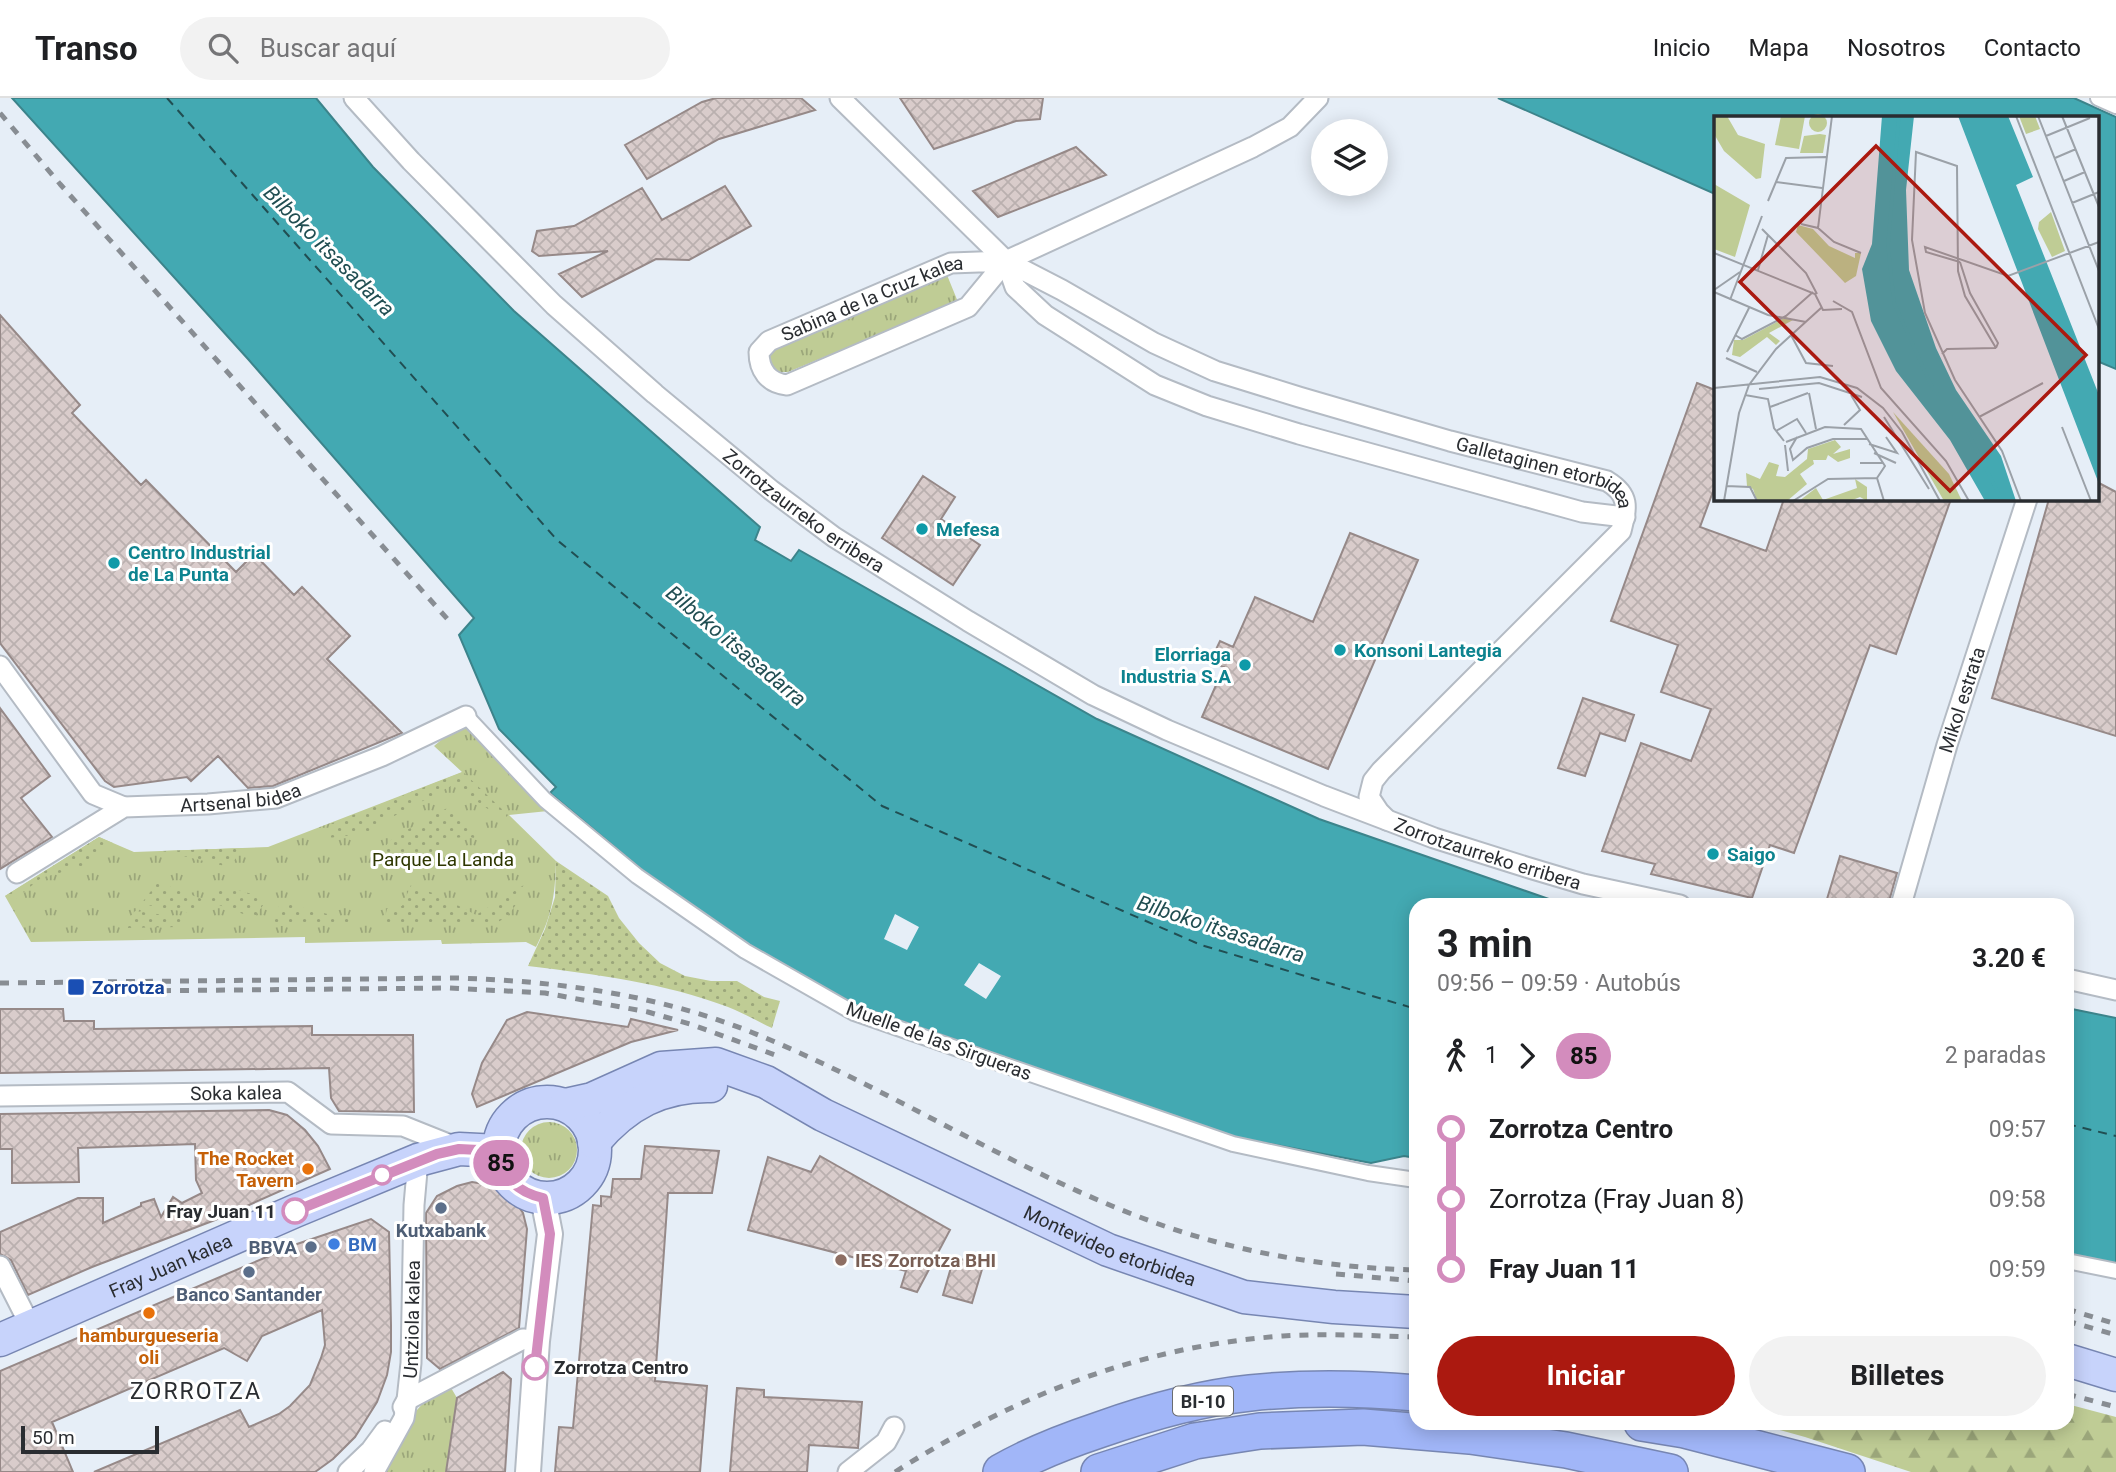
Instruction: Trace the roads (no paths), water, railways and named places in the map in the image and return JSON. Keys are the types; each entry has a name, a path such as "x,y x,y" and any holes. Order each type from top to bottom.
{"highway":[{"name":"BI-10","path":"1001,1472 1067,1441 1126,1420 1249,1392 1356,1388 1409,1392"},
{"name":"BI-10","path":"1099,1472 1195,1441 1260,1431 1363,1426 1470,1436 1566,1450 1670,1472"},
{"path":"1685,1430 1847,1472"}],"main road":[{"name":"Montevideo etorbidea","path":"565,1105 592,1099 661,1068 716,1064 766,1082 823,1115 1108,1250 1244,1297 1409,1312"},
{"name":"Montevideo etorbidea","path":"594,1142 618,1118 650,1096 675,1088 709,1086 823,1115"},
{"path":"550,1102 565,1105 579,1114 589,1126 594,1142 595,1155 583,1182 558,1197 543,1198 523,1192 507,1178 501,1165 501,1135 508,1121 520,1110 534,1104 550,1102"},
{"name":"Fray Juan kalea","path":"0,1340 418,1160 459,1149 499,1151"},
{"path":"2074,1362 2116,1375"}],"street":[{"name":"Zorrotzaurreko erribera","path":"354,98 411,161 555,305 654,394 771,490 834,537 913,588 1093,695 1167,730 1434,838 1583,884 1648,898"},
{"name":"Galletaginen etorbidea","path":"840,98 1006,261 1154,343 1215,371 1450,441 1607,481 1619,488 1626,502 1625,517 1583,512 1298,434 1207,406 1155,385 1045,315 1015,288 1006,261"},
{"name":"Sabina de la Cruz kalea","path":"1006,261 968,307 787,385 778,384 768,377 759,365 759,352 769,341 951,263 1006,261 1253,147 1290,127 1318,98"},
{"path":"2098,98 2116,106"},
{"name":"Mikol estrata","path":"1903,898 1947,745 2026,500"},
{"path":"1388,821 1369,797 1373,781 1621,531 1625,517"},
{"path":"0,666 93,794 124,807"},
{"name":"Artsenal bidea","path":"17,873 124,807 276,798 382,756 466,716"},
{"name":"Muelle de las Sirgueras","path":"466,716 545,800 637,876 745,951 854,1013 1233,1144 1368,1173 1409,1179"},
{"path":"1341,802 1362,795 1370,789"},
{"path":"2074,981 2116,990"},
{"name":"Soka kalea","path":"0,1096 288,1092 331,1124 403,1126 459,1149"},
{"name":"Untziola kalea","path":"374,1472 404,1418 407,1400 411,1363 414,1205 418,1160"},
{"path":"528,1472 537,1341 550,1234 543,1198"},
{"path":"2074,1262 2116,1271"},
{"path":"0,1266 31,1327"},
{"path":"348,1472 371,1450 407,1400 523,1339 537,1341"},
{"path":"848,1472 886,1441 894,1427"}],"water":[{"name":"Bilboko itsasadarra","path":"12,98 316,98 373,167 514,311 760,527 755,540 791,561 799,550 1097,719 1319,819 1546,898 1409,898 1409,1157 1371,1163 1234,1137 858,1006 737,939 641,869 550,793 556,787 499,729 459,635 474,618 248,359"},
{"path":"1498,98 2074,98 2116,117 2116,369 2098,361 2098,116 1714,116 1714,194"},
{"path":"2074,1009 2116,1018 2116,1263 2074,1255"}],"railway":[{"path":"0,113 450,622"},
{"path":"0,983 456,978 567,986 640,999 676,1007 746,1030 852,1078 1059,1183 1167,1227 1227,1245 1290,1258 1409,1270"},
{"path":"126,991 449,988 545,993 648,1012 693,1025 778,1056"},
{"path":"1336,1274 1409,1280"},
{"path":"2074,1311 2116,1324"},
{"path":"2074,1323 2116,1335"},
{"path":"895,1472 986,1420 1033,1398 1129,1363 1230,1342 1283,1336 1409,1337"},
{"path":"2074,1396 2116,1407"}],"place":[{"name":"Mefesa","path":"922,529"},
{"name":"Centro Industrial de La Punta","path":"114,563"},
{"name":"Konsoni Lantegia","path":"1340,650"},
{"name":"Elorriaga Industria S.A","path":"1245,665"},
{"name":"Saigo","path":"1713,854"},
{"name":"Zorrotza","path":"76,987"},
{"name":"The Rocket Tavern","path":"308,1169"},
{"name":"Kutxabank","path":"441,1208"},
{"name":"Fray Juan 11","path":"295,1211"},
{"name":"BM","path":"334,1244"},
{"name":"BBVA","path":"311,1247"},
{"name":"IES Zorrotza BHI","path":"841,1260"},
{"name":"Banco Santander","path":"249,1272"},
{"name":"hamburgueseria oli","path":"149,1313"},
{"name":"Zorrotza Centro","path":"535,1367"}],"district":[{"name":"ZORROTZA","path":"196,1391"}],"park label":[{"name":"Parque La Landa","path":"443,859"}]}
